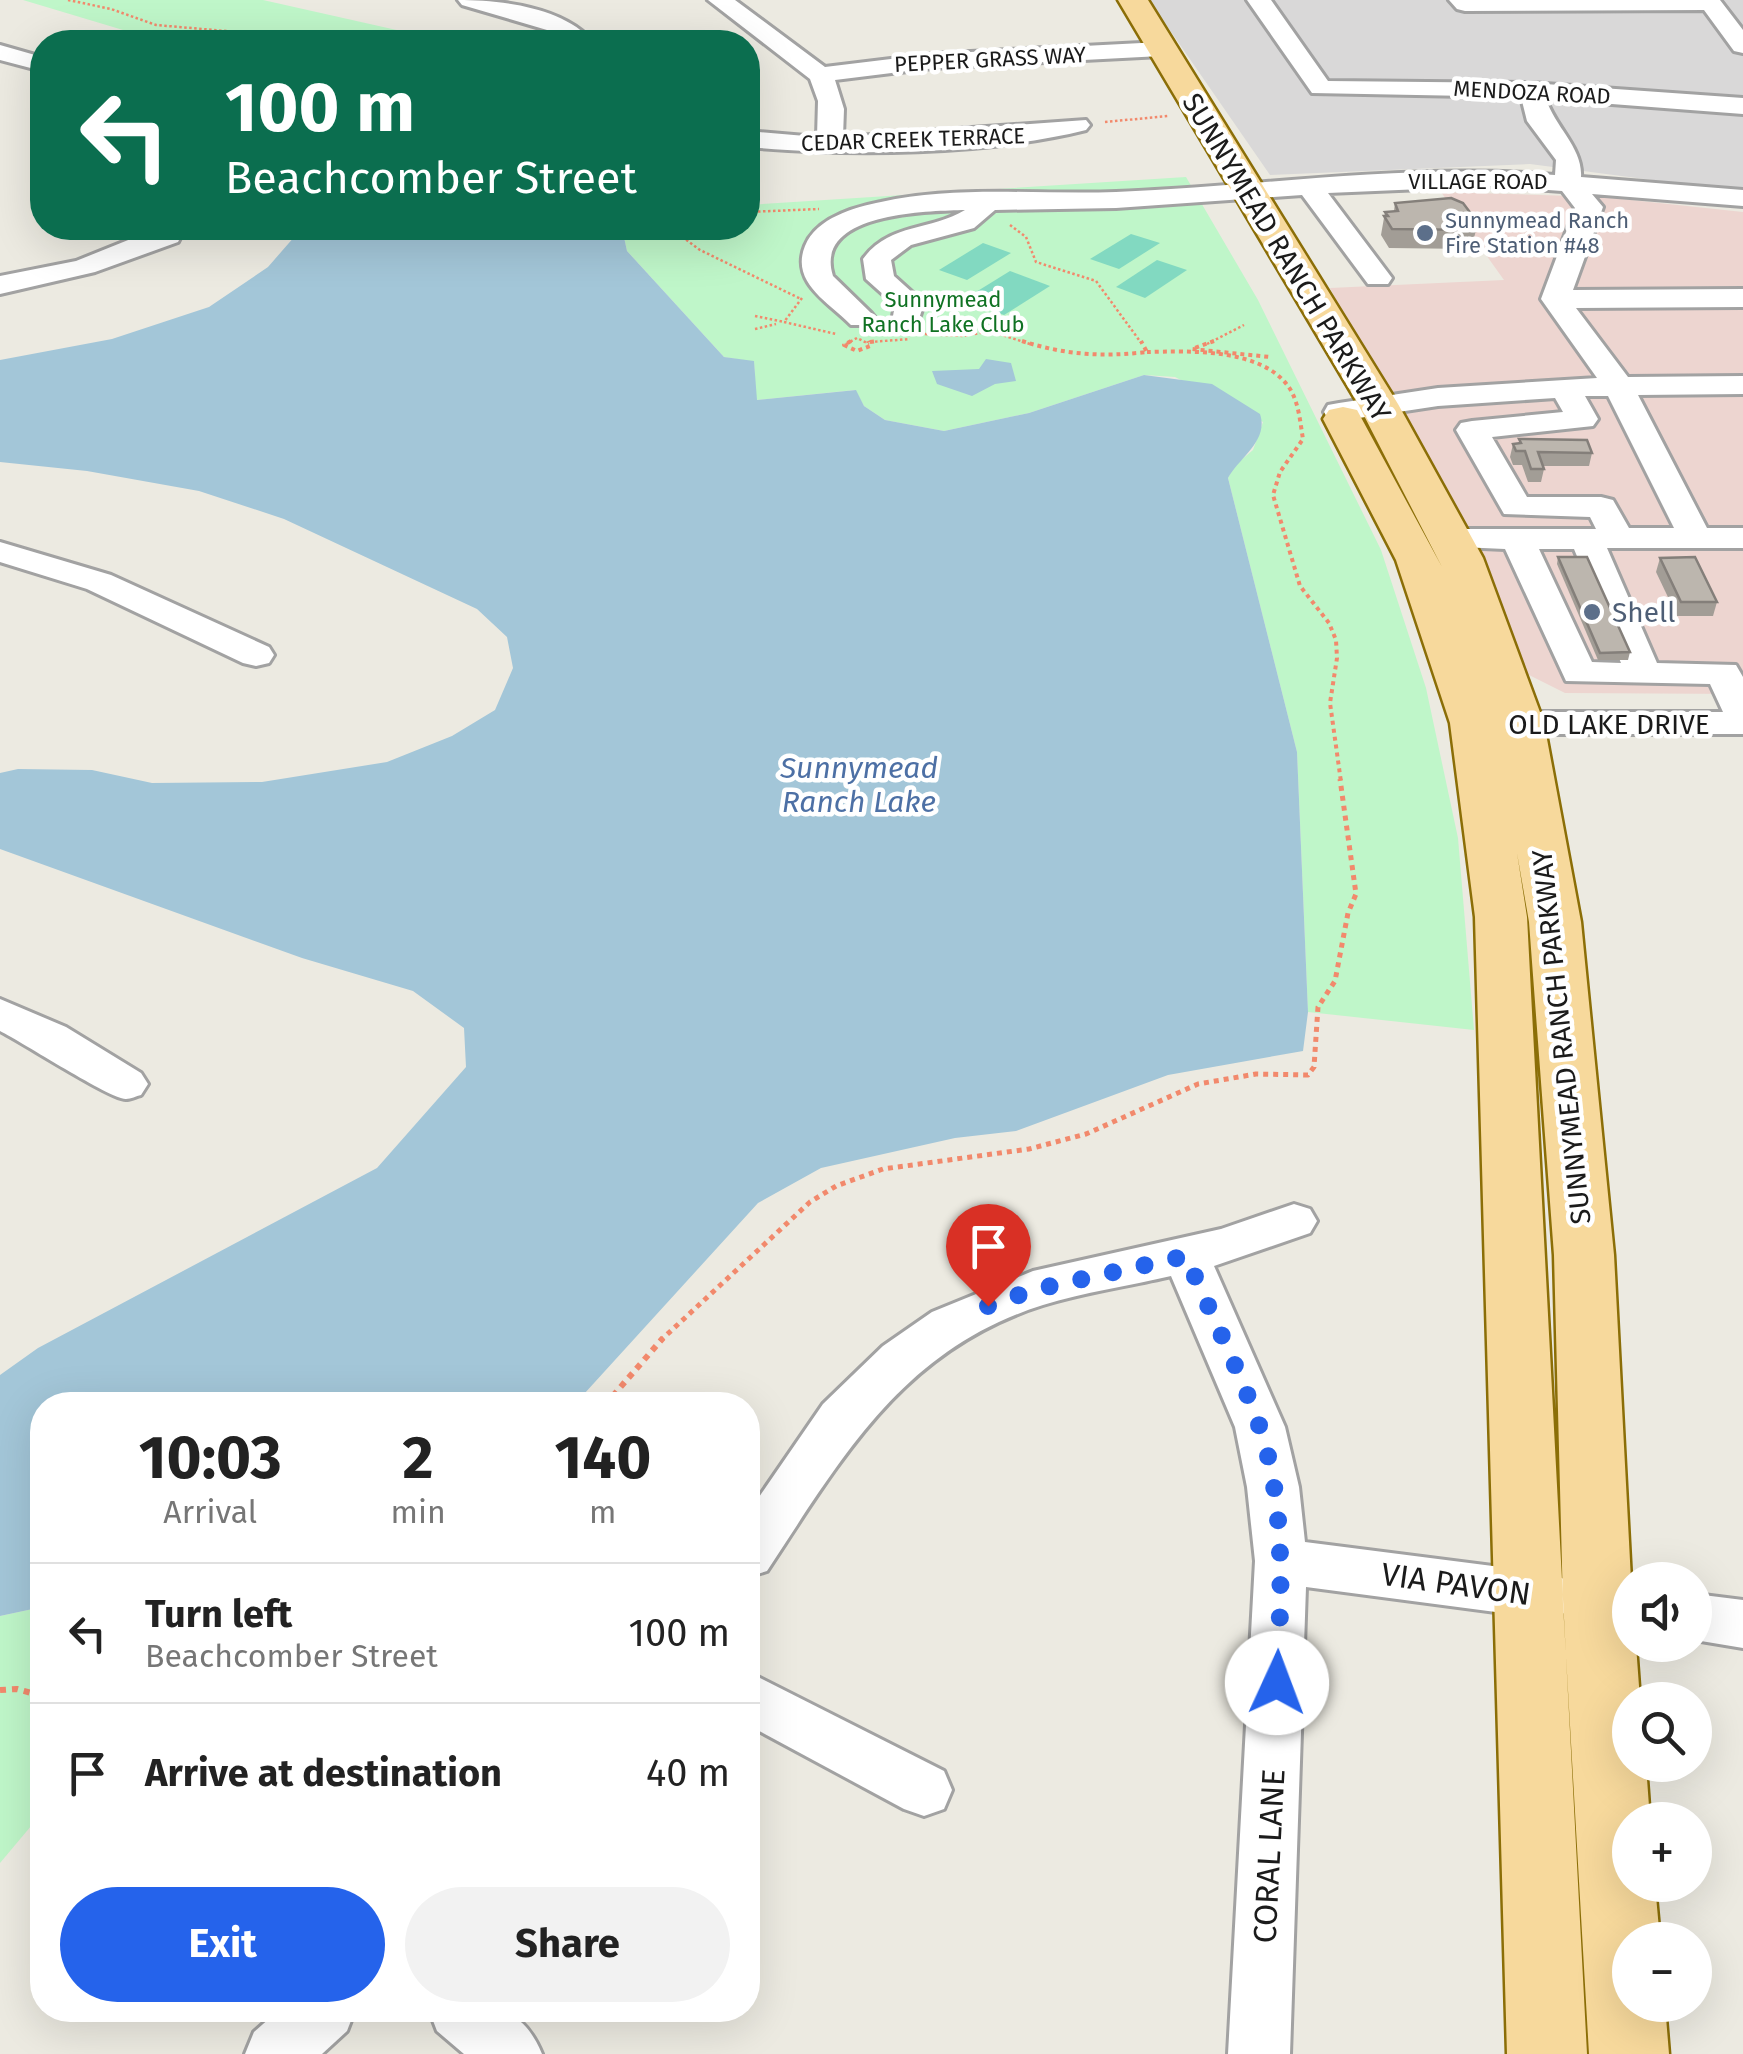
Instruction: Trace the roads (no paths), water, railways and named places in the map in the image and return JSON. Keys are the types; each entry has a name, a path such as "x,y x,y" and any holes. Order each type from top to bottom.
{"main road":[{"name":"SUNNYMEAD RANCH PARKWAY","path":"1102,0 1146,50 1231,194 1497,723 1501,917 1546,2054"},
{"name":"SUNNYMEAD RANCH PARKWAY","path":"1133,0 1168,116 1231,194 1378,404 1450,539 1497,723 1555,922 1612,1583"},
{"name":"SUNNYMEAD RANCH PARKWAY","path":"1616,1662 1629,2054"}],"street":[{"path":"470,0 563,30"},
{"path":"720,0 759,30"},
{"name":"MENDOZA ROAD","path":"1260,0 1321,88 1530,90 1743,106"},
{"path":"1461,0 1465,4 1524,6 1709,1 1743,46"},
{"path":"760,30 820,76 827,86 832,110 828,146"},
{"name":"PEPPER GRASS WAY","path":"820,76 932,60 1146,50"},
{"path":"0,52 30,61"},
{"path":"1530,90 1540,121 1569,160 1568,182 1589,206 1555,299"},
{"name":"CEDAR CREEK TERRACE","path":"760,140 828,146 1035,134 1077,125"},
{"name":"VILLAGE ROAD","path":"994,212 900,239 882,250 877,259 880,279 910,303 886,329 824,287 816,268 822,242 836,230 876,210 923,202 994,212 1420,179 1568,182 1743,198"},
{"path":"1310,188 1378,278"},
{"path":"0,285 88,267 151,240"},
{"path":"1555,299 1743,298"},
{"path":"1555,299 1618,386 1694,538"},
{"path":"1339,412 1378,404 1618,386 1743,385"},
{"path":"1566,390 1582,419 1472,430 1516,506 1601,507 1602,538 1644,674"},
{"path":"1517,538 1579,673 1723,673 1743,719"},
{"path":"1450,539 1743,538"},
{"path":"0,552 112,588 256,655"},
{"name":"OLD LAKE DRIVE","path":"1497,723 1743,719"},
{"path":"0,1014 51,1038 126,1084"},
{"path":"760,1537 840,1418 900,1360 949,1325 1033,1290 1186,1256 1294,1221"},
{"name":"CORAL LANE","path":"1186,1256 1260,1427 1273,1487 1281,1561 1260,2054"},
{"name":"VIA PAVON","path":"1281,1561 1612,1606"},
{"path":"1712,1620 1743,1624"},
{"path":"760,1702 924,1790"},
{"path":"276,2054 312,2022"},
{"path":"473,2022 511,2054"}],"water":[{"name":"Sunnymead Ranch Lake","path":"292,240 625,240 627,251 724,357 754,361 757,400 856,390 864,406 885,420 944,431 1029,413 1144,375 1212,384 1260,414 1262,424 1257,441 1228,478 1297,752 1308,1012 1303,1051 1168,1075 1016,1131 955,1138 821,1168 758,1203 586,1392 30,1392 30,1610 0,1616 0,1375 38,1348 377,1168 466,1067 464,1028 413,991 302,958 0,849 0,773 18,769 92,770 152,783 262,782 387,762 452,736 495,710 513,668 507,637 477,609 284,519 199,491 87,471 0,462 0,360 112,339 209,307 268,267"},
{"path":"986,359 1011,363 1016,381 995,384 972,396 937,384 932,371 979,369"}],"place":[{"name":"Sunnymead Ranch Fire Station #48","path":"1425,233"},
{"name":"Shell","path":"1592,612"}],"park label":[{"name":"Sunnymead Ranch Lake Club","path":"943,312"}]}
